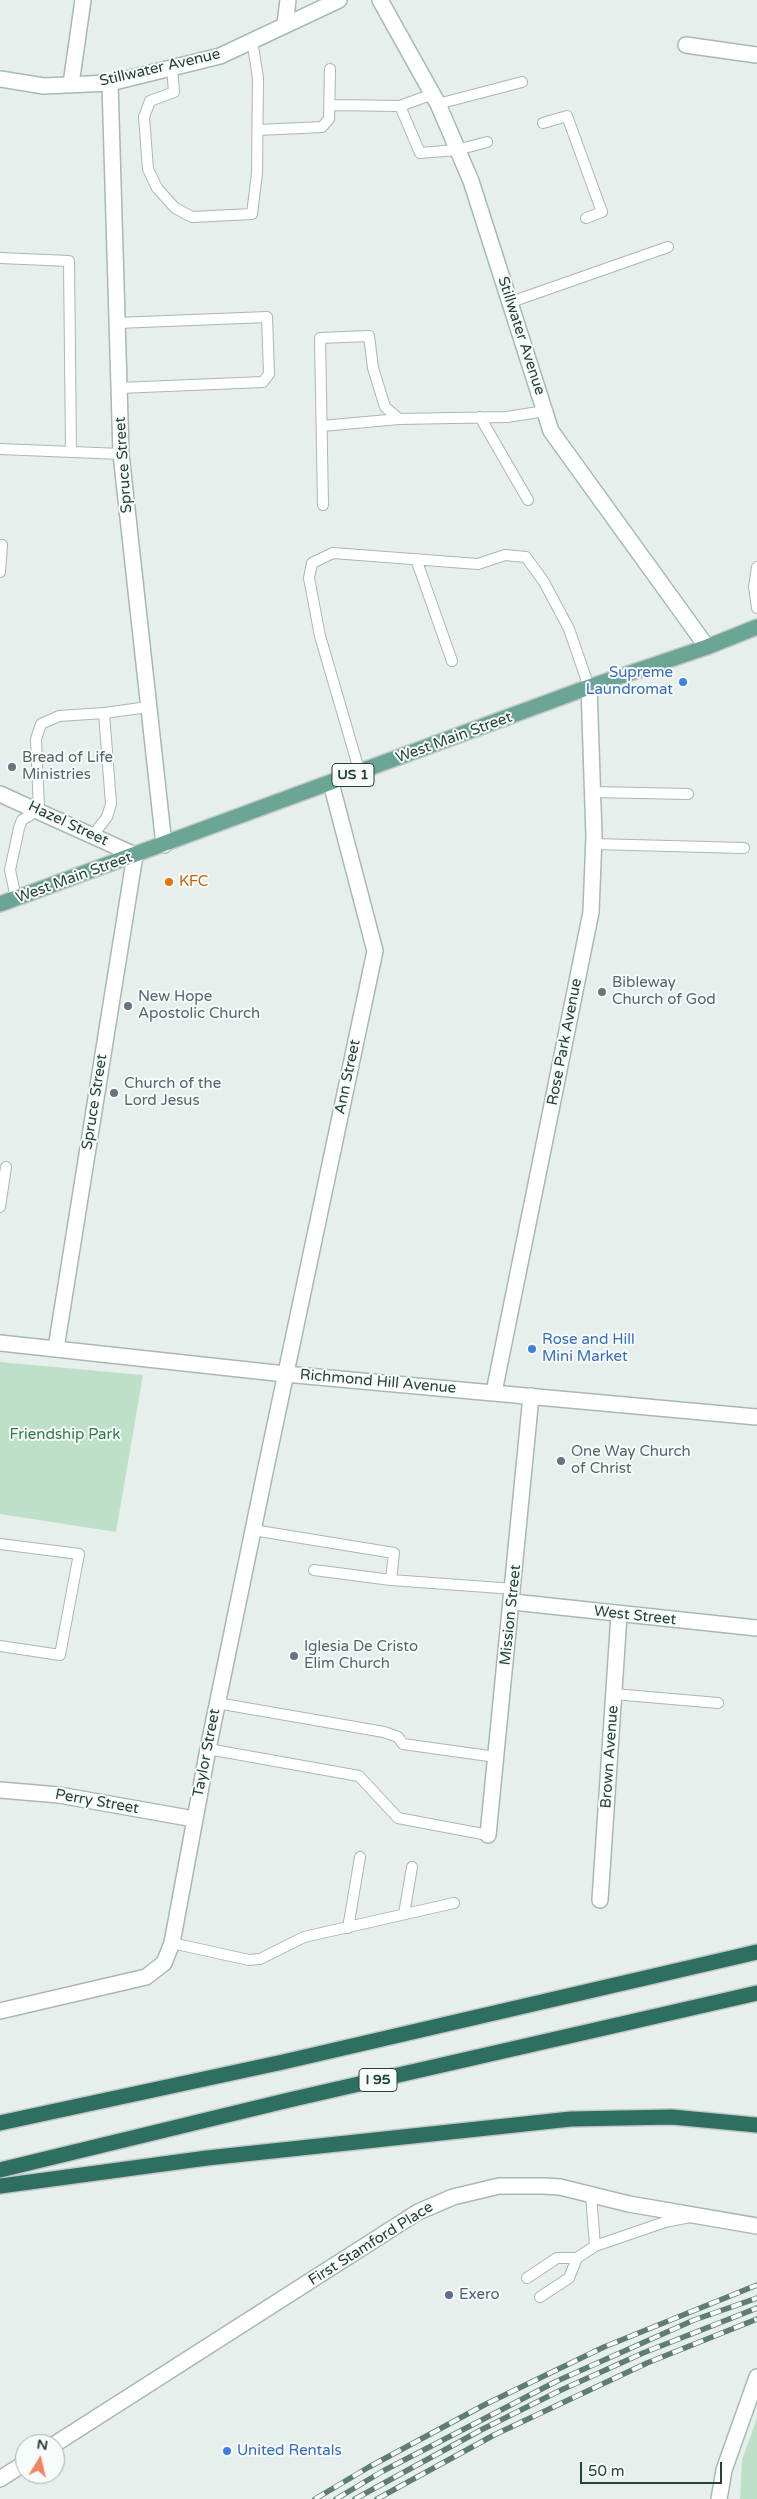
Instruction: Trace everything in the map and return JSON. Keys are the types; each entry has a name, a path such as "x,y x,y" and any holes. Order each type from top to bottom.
{"highway":[{"path":"0,2123 283,2062 757,1952"},
{"name":"I 95","path":"0,2170 279,2103 757,1993"},
{"path":"0,2186 217,2157 571,2119 672,2117 757,2124"}],"main road":[{"name":"West Main Street","path":"0,904 589,687 707,648 757,627"},
{"name":"West Main Street","path":"739,634 757,635"}],"street":[{"path":"71,84 83,0"},
{"path":"284,24 288,0"},
{"name":"Stillwater Avenue","path":"0,79 44,86 110,83 220,56 284,24 339,0"},
{"name":"Stillwater Avenue","path":"380,0 435,99 471,182 551,431 707,648"},
{"path":"686,45 757,55"},
{"name":"Spruce Street","path":"110,83 121,454 164,845"},
{"name":"Rose Park Avenue","path":"494,1392 591,912 594,844 589,687"},
{"name":"Ann Street","path":"285,1374 375,951 331,783"},
{"name":"Hazel Street","path":"0,794 135,855"},
{"name":"Spruce Street","path":"56,1348 135,855"},
{"name":"Richmond Hill Avenue","path":"0,1343 285,1374 757,1417"},
{"name":"Taylor Street","path":"0,2011 146,1977 164,1963 172,1943 194,1819 285,1374"},
{"name":"Mission Street","path":"488,1835 532,1396"},
{"name":"West Street","path":"513,1596 619,1615 757,1628"},
{"name":"Brown Avenue","path":"600,1900 619,1615"},
{"name":"Perry Street","path":"0,1790 59,1794 194,1819"},
{"name":"First Stamford Place","path":"65,2438 418,2212 436,2203 478,2190 509,2186 560,2187 629,2204 757,2226"},
{"path":"720,2499 724,2470 757,2377"},
{"path":"0,2479 15,2469"}],"lane":[{"path":"172,68 174,92 150,101 144,117 148,169 158,188 175,208 192,217 252,214 257,173 258,78 252,40"},
{"path":"258,130 322,127 329,119 331,105 330,69"},
{"path":"331,105 400,106 522,82"},
{"path":"400,106 420,153 457,150 487,142"},
{"path":"543,123 568,116 602,212 586,218"},
{"path":"511,302 668,247"},
{"path":"0,258 69,261 72,452"},
{"path":"117,323 267,317 269,374 263,382 119,388"},
{"path":"323,505 320,338 369,336 373,368 385,407 399,419"},
{"path":"322,426 399,419 507,416 545,411"},
{"path":"480,417 528,500"},
{"path":"0,449 121,454"},
{"path":"0,572 2,545"},
{"path":"360,772 320,636 309,578 312,563 333,553 478,564 504,555 526,557 544,582 569,629 589,687"},
{"path":"416,559 452,661"},
{"path":"757,567 754,587 757,608"},
{"path":"16,898 10,870 19,828 22,820 39,810 36,740 41,724 59,716 104,713 148,707"},
{"path":"93,835 107,817 110,804 104,713"},
{"path":"592,792 688,794"},
{"path":"594,844 744,848"},
{"path":"0,1207 6,1167"},
{"path":"253,1530 394,1553 392,1580"},
{"path":"0,1544 79,1554 60,1655 0,1646"},
{"path":"314,1570 513,1596"},
{"path":"614,1694 718,1703"},
{"path":"218,1703 384,1732 398,1737 402,1744 496,1757"},
{"path":"208,1749 359,1776 398,1818 488,1835"},
{"path":"348,1928 360,1857"},
{"path":"404,1914 412,1867"},
{"path":"172,1943 255,1960 273,1954 304,1937 454,1902"},
{"path":"591,2195 595,2246"},
{"path":"527,2278 557,2258 577,2258 595,2246 665,2222 698,2216"},
{"path":"540,2297 569,2278 577,2258"}],"green space":[{"name":"Friendship Park","path":"0,1362 143,1375 116,1532 0,1514"},
{"path":"757,2418 757,2499 740,2499 742,2460"}],"railway":[{"path":"315,2499 369,2467 486,2404 604,2347 757,2285"},
{"path":"336,2499 383,2471 557,2381 694,2320 757,2298"},
{"path":"355,2499 481,2430 559,2391 643,2353 757,2308"},
{"path":"377,2499 494,2435 647,2363 757,2319"}],"place":[{"name":"Supreme Laundromat","path":"683,682"},
{"name":"Bread of Life Ministries","path":"12,767"},
{"name":"KFC","path":"169,882"},
{"name":"Bibleway Church of God","path":"602,992"},
{"name":"New Hope Apostolic Church","path":"128,1006"},
{"name":"Church of the Lord Jesus","path":"114,1093"},
{"name":"Rose and Hill Mini Market","path":"532,1349"},
{"name":"One Way Church of Christ","path":"561,1461"},
{"name":"Iglesia De Cristo Elim Church","path":"294,1656"},
{"name":"Exero","path":"449,2295"},
{"name":"United Rentals","path":"227,2451"}]}
